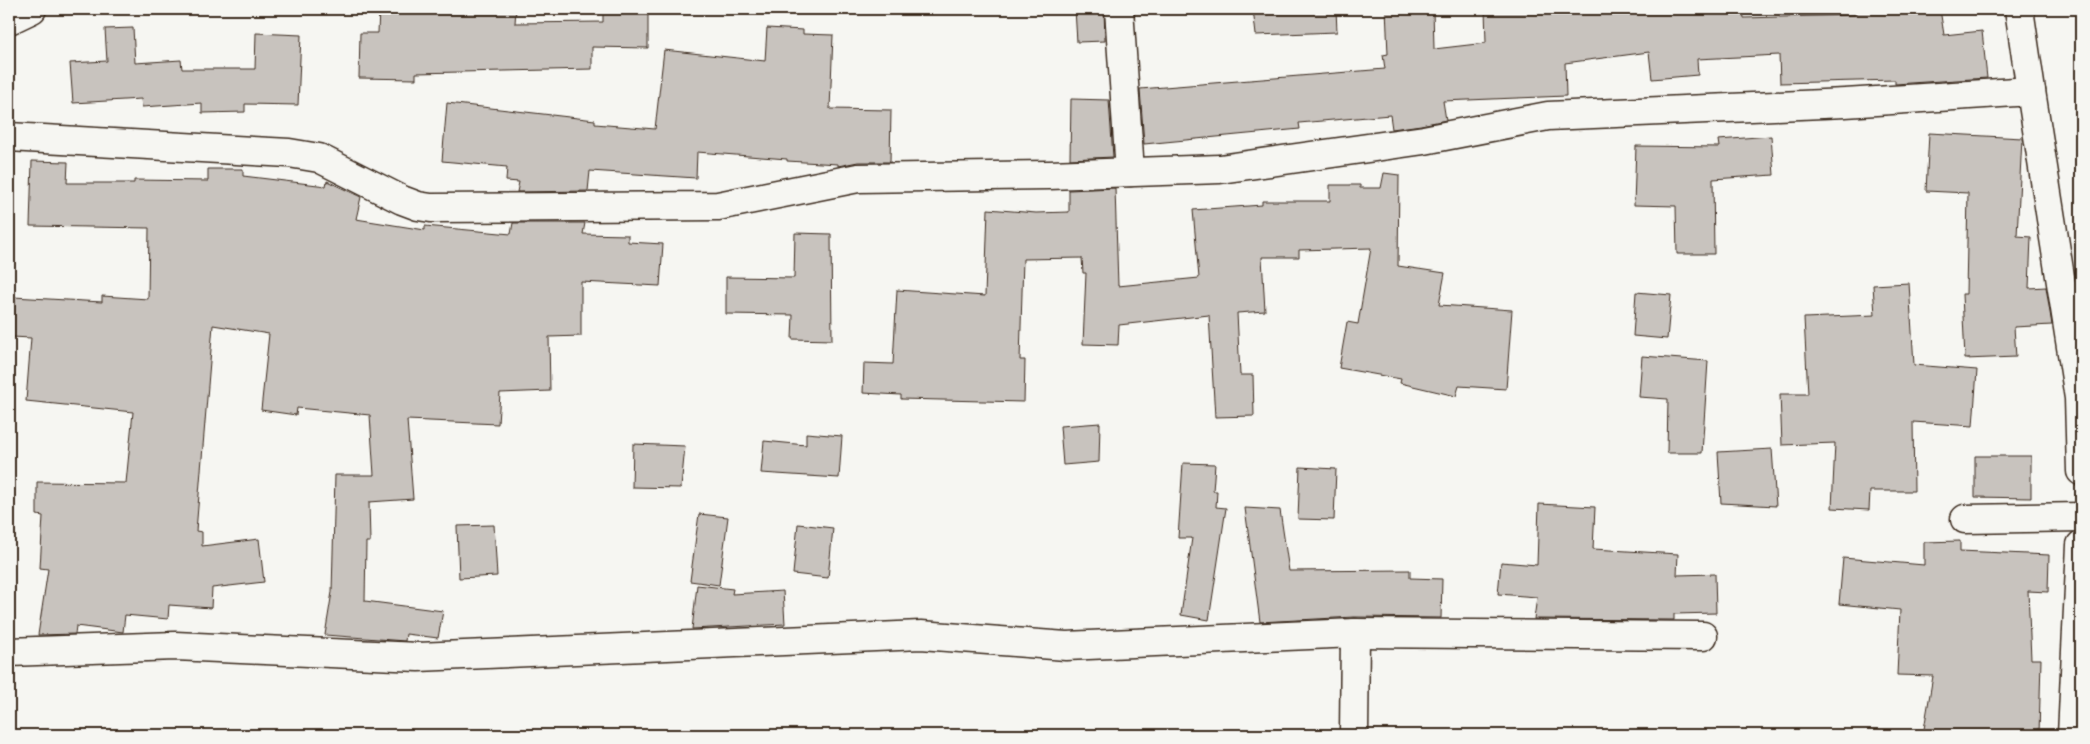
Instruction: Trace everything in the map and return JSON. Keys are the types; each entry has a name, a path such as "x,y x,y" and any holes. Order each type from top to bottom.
{"street":[{"path":"9,20 32,9"},
{"path":"1119,9 1130,172"},
{"path":"2019,9 2079,398 2081,471"},
{"path":"9,137 296,154 319,158 402,200 418,206 431,208 718,206 858,178 1220,169 1424,140 1548,116 1855,102 2031,91"},
{"path":"1965,519 2081,518"},
{"path":"2072,735 2081,545"},
{"path":"1354,735 1355,633"},
{"path":"9,652 175,646 418,657 921,635 1066,646 1355,633 1702,636"}],"building":[{"path":"379,9 516,9 515,23 603,22 603,9 648,9 648,48 592,47 592,69 416,73 416,79 359,78 360,33 378,33"},
{"path":"1075,9 1104,9 1105,41 1077,42"},
{"path":"1253,9 1336,9 1337,32 1256,35"},
{"path":"1386,9 1433,9 1434,49 1486,43 1485,9 1743,9 1744,18 1856,15 1855,9 1940,9 1944,35 1982,31 1987,78 1895,84 1895,80 1780,83 1779,55 1697,59 1698,75 1652,79 1649,52 1565,63 1566,96 1443,101 1446,120 1421,125 1392,129 1390,115 1299,123 1300,129 1144,144 1140,89 1385,69 1383,55 1388,54"},
{"path":"133,28 135,63 181,60 182,69 255,69 256,33 301,35 298,105 245,104 245,112 202,113 202,103 142,107 141,99 73,103 70,63 107,61 105,29"},
{"path":"767,28 803,30 803,34 833,35 830,109 891,110 890,162 858,162 838,166 838,164 697,152 696,178 590,171 588,191 517,192 519,182 506,181 507,167 442,161 447,103 595,120 595,124 655,129 664,50 765,61"},
{"path":"1071,99 1109,100 1113,157 1070,159"},
{"path":"1929,133 2022,138 2017,236 2031,237 2029,288 2046,287 2052,325 2014,327 2016,357 1965,359 1962,294 1966,294 1968,193 1926,191"},
{"path":"1771,136 1774,175 1713,179 1714,254 1677,254 1676,206 1634,205 1636,146 1719,147 1718,140"},
{"path":"32,161 68,162 67,183 134,183 134,180 208,181 208,169 243,169 243,176 326,186 327,181 361,197 356,219 425,230 425,226 511,234 513,223 585,223 583,234 628,235 628,242 663,244 660,286 581,282 581,336 549,337 550,391 500,393 498,424 407,420 413,499 369,502 370,542 366,542 365,601 443,611 438,638 406,634 405,641 325,635 332,592 335,475 374,475 370,415 297,408 296,415 261,410 269,334 213,325 196,531 202,532 202,546 259,539 264,582 212,588 211,608 169,605 168,619 125,615 123,632 76,626 75,634 38,635 48,569 40,568 43,516 37,515 37,482 126,483 133,412 26,401 31,338 12,337 13,297 102,302 102,296 148,299 149,228 30,226"},
{"path":"1384,173 1399,175 1398,266 1445,273 1439,305 1512,310 1506,389 1459,386 1456,396 1400,383 1401,379 1339,368 1347,322 1358,324 1371,248 1299,250 1299,257 1262,257 1265,311 1237,313 1240,375 1253,375 1254,416 1215,417 1209,315 1119,325 1118,345 1083,344 1086,273 1083,273 1082,258 1023,259 1020,360 1025,360 1024,402 901,399 901,395 863,393 864,363 893,364 897,290 985,296 988,209 1036,213 1069,212 1069,190 1115,188 1118,286 1199,278 1193,210 1262,205 1262,201 1330,201 1330,185 1360,185 1360,188 1381,188"},
{"path":"795,233 831,234 832,340 792,339 793,315 726,314 726,277 794,278"},
{"path":"1909,283 1914,365 1977,370 1973,426 1913,422 1914,491 1870,491 1869,510 1832,508 1835,443 1782,445 1780,394 1808,394 1804,318 1875,315 1873,285"},
{"path":"1636,292 1671,295 1667,339 1633,336"},
{"path":"1642,356 1708,361 1702,453 1667,453 1668,399 1639,397"},
{"path":"1100,423 1099,462 1063,465 1060,426"},
{"path":"806,433 842,436 839,478 761,473 764,441 806,445"},
{"path":"633,444 685,446 681,488 632,487"},
{"path":"1772,449 1776,506 1721,503 1718,452"},
{"path":"1975,456 2031,456 2031,498 1975,497"},
{"path":"1183,463 1215,464 1213,491 1217,491 1216,507 1226,508 1209,620 1181,615 1192,538 1178,538"},
{"path":"1300,467 1336,469 1334,520 1298,519"},
{"path":"1539,504 1595,507 1593,549 1678,554 1677,575 1715,574 1716,613 1674,614 1674,620 1534,619 1537,597 1498,594 1501,562 1537,565"},
{"path":"1245,508 1280,510 1289,571 1410,570 1410,578 1442,579 1441,618 1354,617 1260,622"},
{"path":"699,514 728,517 719,585 690,581"},
{"path":"798,524 833,528 828,578 793,574"},
{"path":"494,525 497,576 459,578 457,526"},
{"path":"1960,541 1960,551 2049,555 2048,592 2028,591 2031,659 2041,659 2039,735 1923,735 1933,676 1897,675 1900,610 1839,604 1843,558 1924,565 1924,542"},
{"path":"697,585 733,589 732,594 783,591 785,624 692,629"}]}
